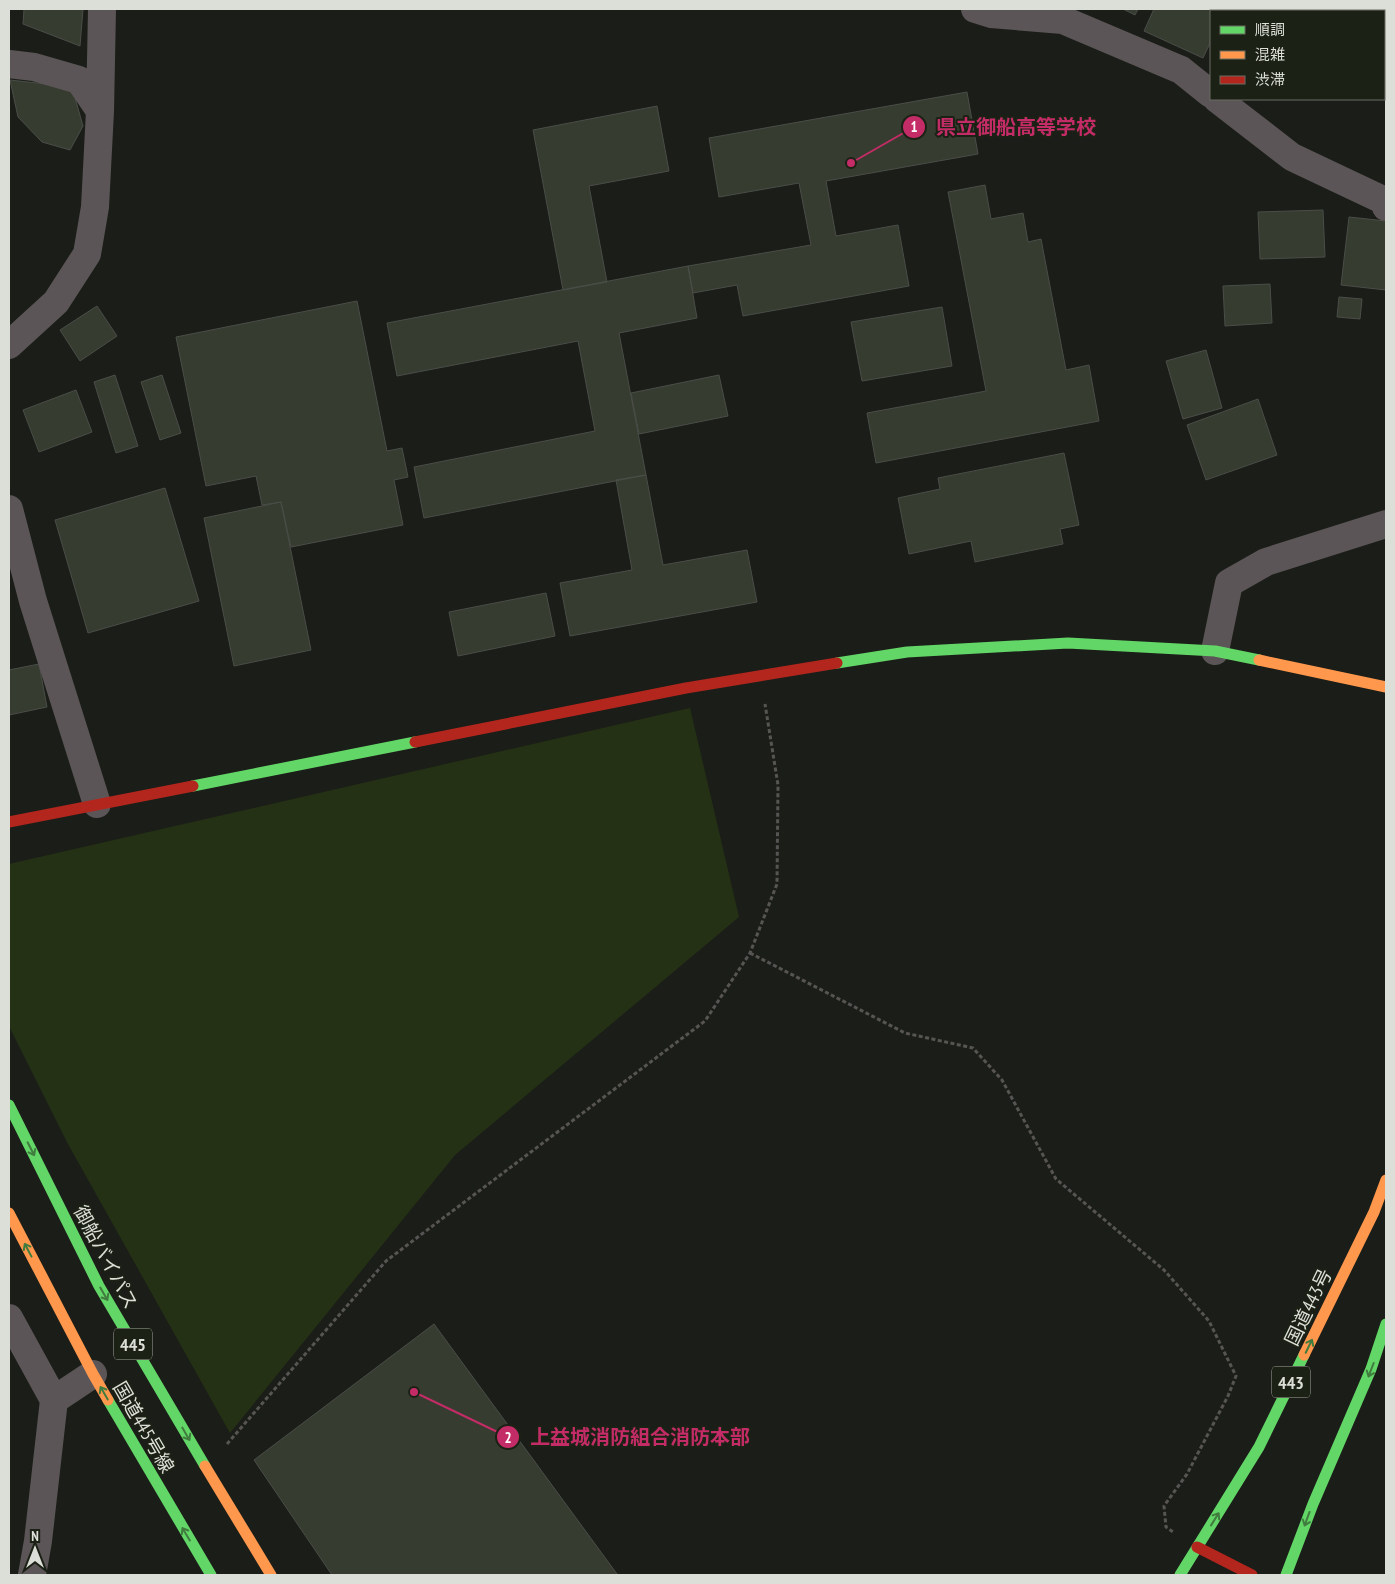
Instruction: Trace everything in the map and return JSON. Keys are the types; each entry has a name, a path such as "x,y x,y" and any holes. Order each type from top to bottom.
{"main road":[{"path":"9,822 676,690 907,652 1068,643 1215,651 1386,687"},
{"name":"御船バイパス","path":"9,1105 99,1286 271,1575"},
{"name":"国道443号","path":"1180,1575 1259,1447 1374,1212 1386,1180"},
{"name":"国道445号線","path":"9,1213 93,1374 211,1575"},
{"path":"1286,1575 1313,1504 1372,1369 1386,1324"},
{"path":"1197,1547 1252,1575"}],"street":[{"path":"9,345 56,302 87,254 95,206 100,111 102,9"},
{"path":"988,11 1063,20 1181,70 1210,93"},
{"path":"9,64 34,67 79,80 100,111"},
{"path":"1218,100 1292,158 1385,201 1386,207"},
{"path":"9,509 33,601 97,804"},
{"path":"1215,651 1229,583 1266,562 1386,524"},
{"path":"9,1318 54,1400 38,1540 32,1575"},
{"path":"54,1400 93,1374"}],"path":[{"path":"204,1465 226,1446 386,1260 705,1021 750,953 777,884 778,785 760,676"},
{"path":"750,953 905,1033 973,1048 1002,1080 1056,1179 1164,1270 1209,1321 1236,1376 1228,1396 1187,1474 1164,1506 1166,1527 1197,1547"}],"green space":[{"path":"690,708 739,917 455,1155 230,1433 68,1144 9,1026 9,864"}],"building":[{"path":"24,9 83,9 80,46 23,24"},
{"path":"1123,9 1138,9 1135,15"},
{"path":"1154,9 1217,10 1210,10 1210,43 1203,58 1144,31"},
{"path":"1248,9 1295,9 1295,10"},
{"path":"1298,9 1327,9 1327,10"},
{"path":"1386,9 1386,58 1385,10 1354,10"},
{"path":"10,80 72,87 83,126 70,150 42,142 18,117"},
{"path":"967,92 978,154 826,181 836,236 898,225 909,286 743,316 737,285 693,293 688,266 811,245 799,183 719,197 709,138"},
{"path":"657,106 669,171 589,186 607,282 563,290 533,130"},
{"path":"985,185 991,219 1023,213 1028,242 1041,239 1066,370 1089,365 1099,421 876,463 867,413 986,391 948,192"},
{"path":"1323,210 1325,257 1260,259 1258,212"},
{"path":"1349,217 1386,221 1386,290 1341,285"},
{"path":"688,266 697,318 619,333 646,475 424,518 414,467 595,431 578,341 397,376 387,323"},
{"path":"1270,284 1272,323 1225,326 1223,286"},
{"path":"1339,297 1362,299 1360,319 1337,317"},
{"path":"357,301 387,451 402,448 408,477 394,480 403,525 291,547 281,502 262,505 256,476 206,486 176,337"},
{"path":"97,306 117,336 80,361 60,330"},
{"path":"942,307 952,366 862,381 851,322"},
{"path":"1206,350 1222,408 1183,419 1166,361"},
{"path":"115,375 138,446 116,453 94,382"},
{"path":"162,375 181,433 160,440 141,382"},
{"path":"719,375 728,416 639,434 631,393"},
{"path":"76,390 92,432 39,452 23,410"},
{"path":"1258,399 1277,455 1206,480 1187,425"},
{"path":"1064,453 1079,525 1060,529 1063,544 975,562 971,541 909,554 898,498 940,489 938,478"},
{"path":"646,475 663,565 747,550 757,602 570,636 560,583 632,570 616,480"},
{"path":"165,488 199,601 88,633 55,520"},
{"path":"281,502 311,650 234,666 204,518"},
{"path":"546,593 555,636 458,656 449,612"},
{"path":"39,664 47,707 9,715 9,670"},
{"path":"434,1324 617,1574 332,1575 254,1460"}],"traffic: fast":[{"path":"837,663 907,652 1068,643 1215,651 1259,660"},
{"path":"193,786 415,742"},
{"path":"9,1105 99,1286 205,1466"},
{"path":"1286,1575 1313,1504 1371,1369 1386,1324"},
{"path":"1180,1575 1259,1447 1304,1355"},
{"path":"108,1400 211,1575"}],"traffic: slow":[{"path":"1259,660 1386,687"},
{"path":"1304,1355 1374,1212 1386,1180"},
{"path":"9,1213 108,1400"},
{"path":"205,1466 271,1575"}],"traffic: jam":[{"path":"415,742 686,688 837,663"},
{"path":"9,822 193,786"},
{"path":"1197,1547 1252,1575"}],"place":[{"name":"県立御船高等学校","path":"851,163"},
{"name":"上益城消防組合消防本部","path":"414,1392"}]}
